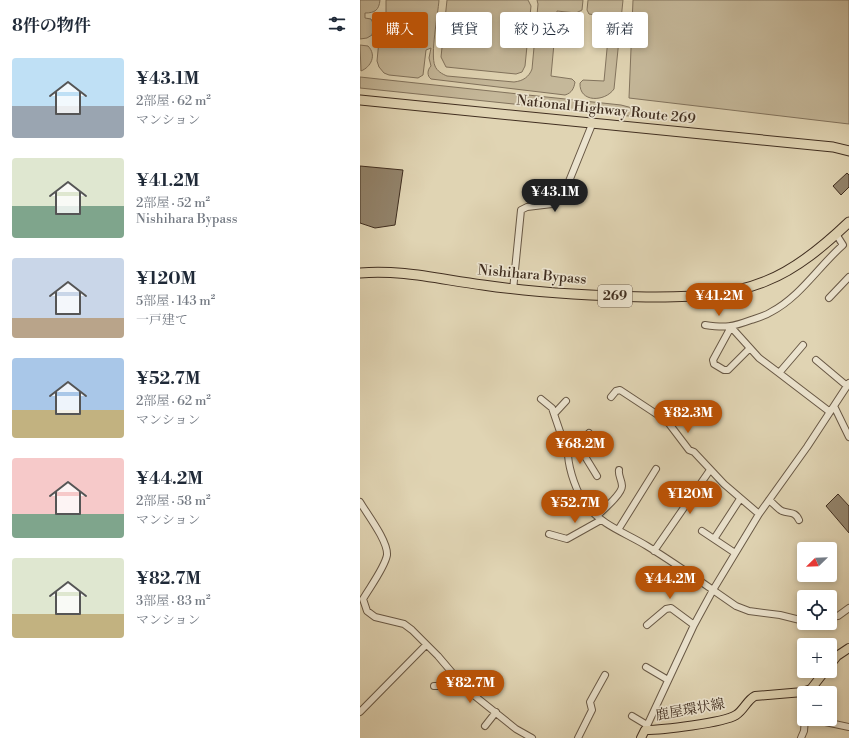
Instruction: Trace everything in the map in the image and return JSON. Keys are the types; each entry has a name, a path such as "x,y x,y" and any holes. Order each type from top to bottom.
{"highway":[{"name":"National Highway Route 269","path":"360,100 833,147 849,151"},
{"name":"Nishihara Bypass","path":"360,273 406,275 512,290 630,296 717,294 752,286 780,275 813,254 849,222"}],"main road":[{"path":"837,656 849,648"},
{"name":"鹿屋環状線","path":"641,738 646,728 660,730 719,720 735,715 750,699 755,696 797,693"}],"street":[{"path":"512,290 521,210 527,206 552,204 563,196 593,122"},
{"path":"706,325 731,327 770,313 801,289 829,257 843,245 836,234"},
{"path":"829,298 849,277"},
{"path":"731,327 759,358 830,412"},
{"path":"731,327 713,360 714,364 724,370 728,370 750,348"},
{"path":"779,373 803,344"},
{"path":"632,716 646,728 694,625 713,590 759,514 848,385 816,360"},
{"path":"611,397 616,391 620,390 667,420 689,450 694,452 724,484 759,514"},
{"path":"542,399 552,408 568,455 574,481 586,505 599,518 611,527 626,533 736,606 749,611 780,615 797,619"},
{"path":"554,414 566,401"},
{"path":"834,406 849,437"},
{"path":"568,455 589,433"},
{"path":"578,445 597,476"},
{"path":"618,530 656,469"},
{"path":"549,534 567,539 599,518 619,493 622,486 618,476 619,470"},
{"path":"654,551 710,470"},
{"path":"714,539 740,499"},
{"path":"769,500 782,511 793,512 797,515 799,520"},
{"path":"360,502 384,543 387,553 386,560 363,599 367,611 375,617 404,624 438,656 466,689 516,729 532,738"},
{"path":"702,531 735,553"},
{"path":"647,625 666,609 671,608 694,625"},
{"path":"837,616 849,608"},
{"path":"360,712 426,645"},
{"path":"646,667 668,680"},
{"path":"434,686 438,686 453,674"},
{"path":"578,738 592,710 590,702 606,675"},
{"path":"485,726 496,712"},
{"path":"837,724 849,727"},
{"path":"801,738 804,726"}],"shaded area":[{"path":"360,0 380,0 379,6 376,10 365,13 365,18 371,19 372,21 372,35 367,38 360,39"},
{"path":"386,0 439,0 438,12 436,12 433,53 435,66 447,76 514,82 520,81 529,74 532,69 534,48 554,48 551,76 572,79 575,82 573,88 571,92 565,95 431,79 428,73 431,66 429,58 431,48 426,50 423,75 418,78 389,75 384,73 379,67 377,61 378,48 428,48 428,12 386,12"},
{"path":"447,0 528,0 531,6 530,12 500,12 500,48 527,48 525,66 522,72 516,74 446,67 441,57 442,48 492,48 492,12 446,12"},
{"path":"537,0 583,0 582,10 578,12 537,12"},
{"path":"588,0 623,0 622,12 592,12 592,14 589,14 587,10"},
{"path":"633,0 849,0 849,124 629,98 631,48 648,48 648,12 633,12"},
{"path":"360,45 368,46 372,53 372,60 370,64 361,71"},
{"path":"607,48 618,48 614,89 605,96 599,98 588,97 581,90 580,83 583,80 604,81"},
{"path":"360,77 621,105 667,117 667,120 360,88"}],"building":[{"path":"360,166 403,170 395,225 375,228 360,223"},
{"path":"847,173 849,175 849,187 841,195 833,186"},
{"path":"838,494 849,506 849,533 826,506"}]}
